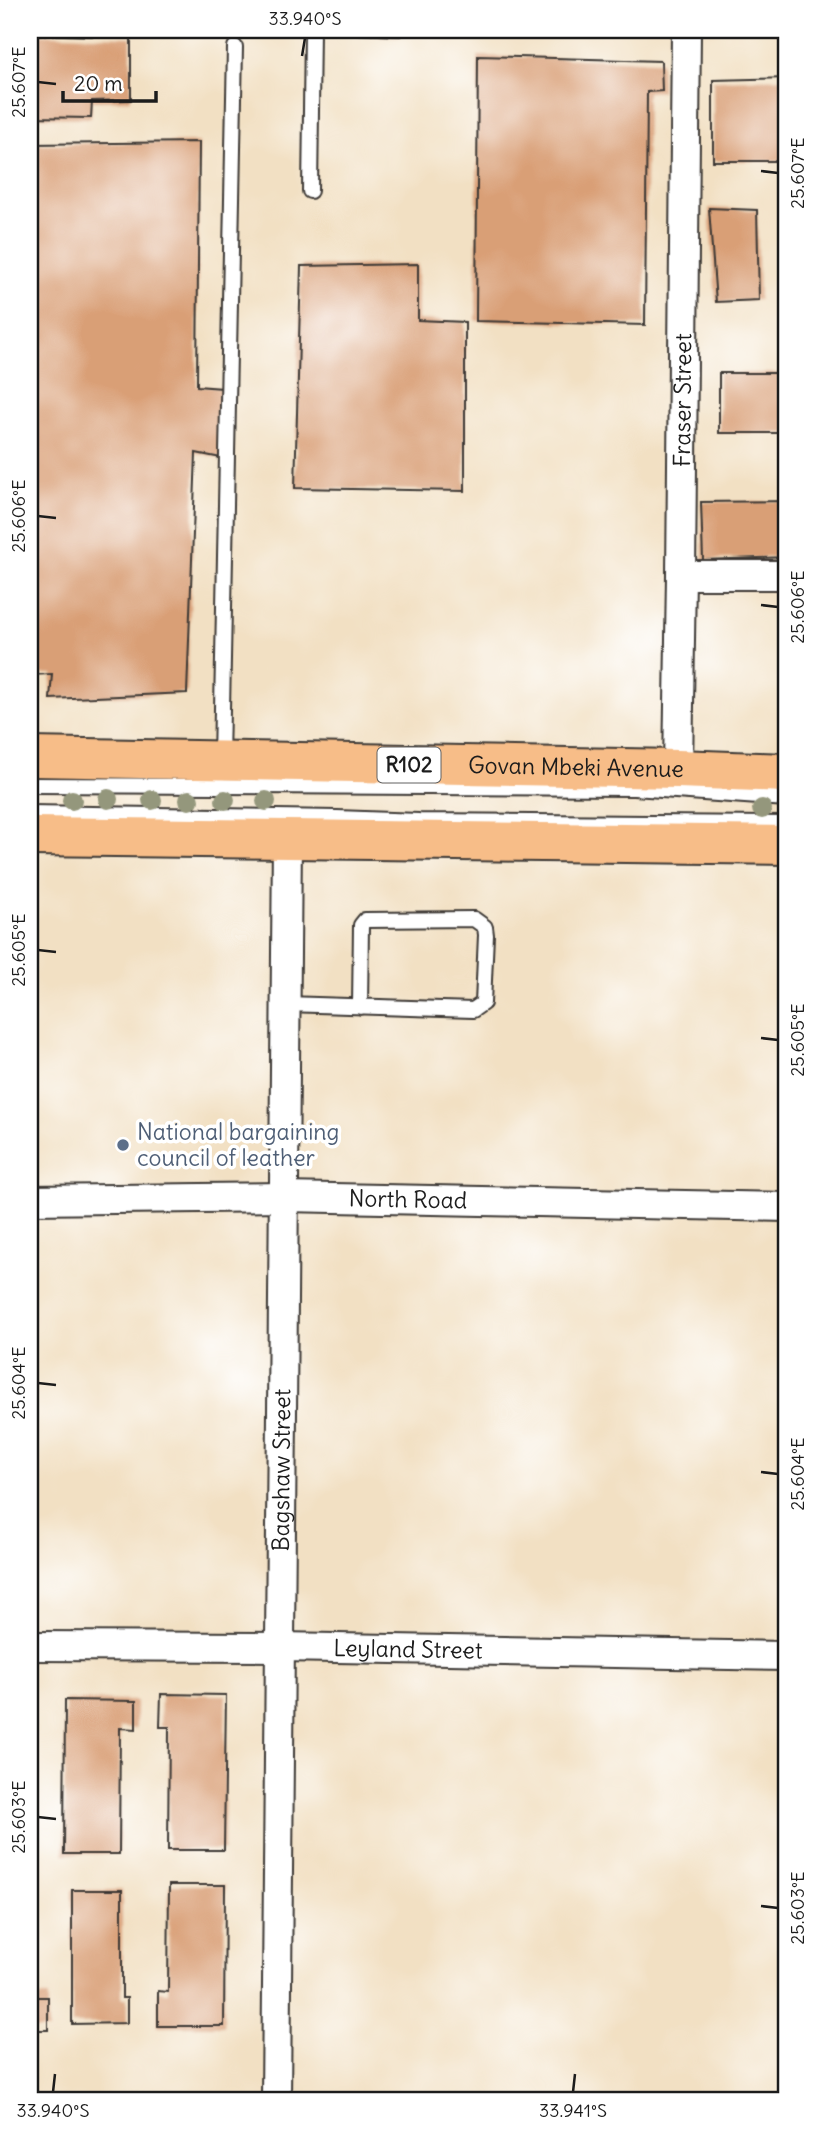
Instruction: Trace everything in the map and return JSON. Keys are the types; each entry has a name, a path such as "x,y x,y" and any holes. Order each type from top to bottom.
{"main road":[{"name":"Govan Mbeki Avenue","path":"30,757 787,773"},
{"path":"30,835 787,845"}],"street":[{"name":"Fraser Street","path":"678,769 685,30"},
{"path":"681,575 787,575"},
{"name":"Bagshaw Street","path":"276,2100 287,839"},
{"name":"North Road","path":"30,1200 284,1198 787,1207"},
{"name":"Leyland Street","path":"30,1646 280,1647 787,1657"}],"lane":[{"path":"310,191 312,30"},
{"path":"221,761 235,47"},
{"path":"30,785 634,788 787,799"},
{"path":"30,813 419,821 787,824"},
{"path":"286,1004 360,1007 473,1010 483,1003 484,998 485,927 474,919 363,922 360,1007"}],"building":[{"path":"334,30 399,30 400,36 334,33"},
{"path":"30,34 131,37 131,100 92,101 91,118 30,117"},
{"path":"478,56 661,61 662,91 647,92 645,325 476,321"},
{"path":"787,78 787,161 713,161 713,80"},
{"path":"199,142 197,386 222,388 221,458 196,453 187,693 50,699 52,674 30,675 30,144"},
{"path":"709,208 757,210 759,300 716,302"},
{"path":"418,264 418,320 465,322 465,491 295,488 301,266"},
{"path":"719,373 787,373 787,433 719,433"},
{"path":"787,501 787,557 703,560 701,502"},
{"path":"161,1694 226,1695 224,1850 168,1850 169,1727 160,1727"},
{"path":"65,1700 136,1701 136,1729 120,1728 119,1854 64,1854"},
{"path":"169,1885 225,1885 224,2026 158,2026 158,1991 168,1992"},
{"path":"72,1890 122,1890 122,1998 127,1998 127,2023 72,2024"},
{"path":"30,1997 48,1997 48,2030 30,2030"}],"place":[{"name":"National bargaining council of leather","path":"123,1145"}]}
